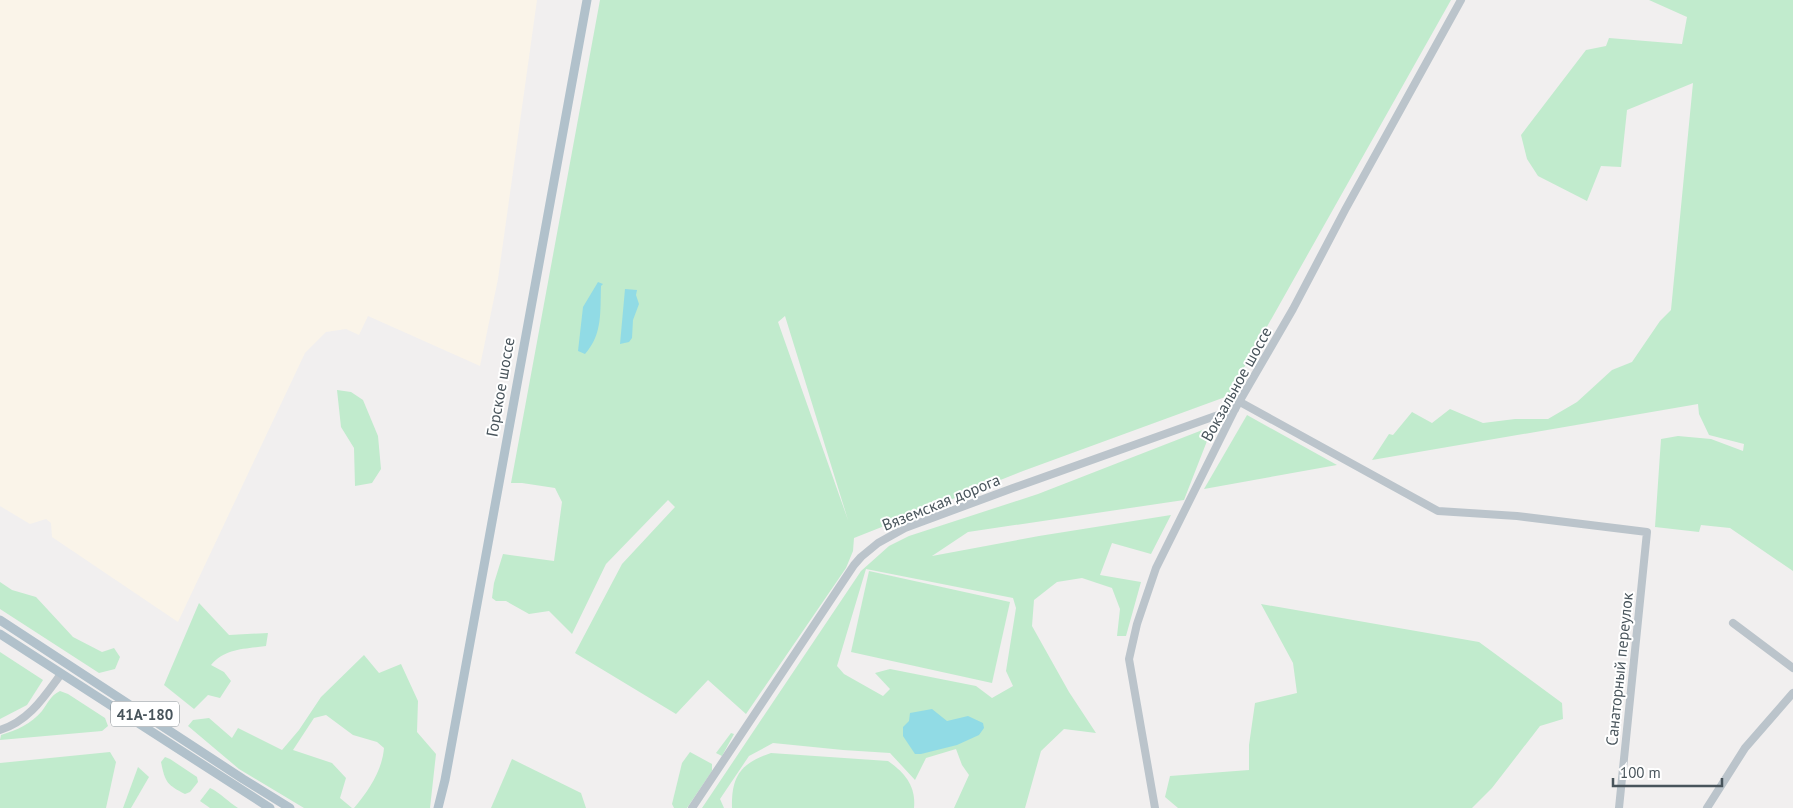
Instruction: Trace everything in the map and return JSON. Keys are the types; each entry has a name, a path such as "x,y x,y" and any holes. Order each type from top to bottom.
{"main road":[{"name":"Горское шоссе","path":"438,808 445,780 587,0"},
{"name":"41А-180","path":"0,620 290,808"},
{"name":"41А-180","path":"0,634 270,808"},
{"name":"Горское шоссе","path":"443,808 446,795 445,780"}],"street":[{"name":"Вокзальное шоссе","path":"1155,808 1130,659 1137,624 1156,568 1235,409 1294,309 1345,210 1461,0"},
{"name":"Санаторный переулок","path":"1240,402 1438,511 1517,516 1647,532 1619,808"},
{"name":"Вяземская дорога","path":"692,808 854,565 878,543 905,528 1235,409"},
{"path":"1733,623 1792,667"},
{"path":"0,730 19,722 34,711 61,674"},
{"path":"1707,808 1745,748 1793,693"}],"shaded area":[{"path":"0,0 537,0 498,279 480,366 368,316 359,335 346,329 326,332 305,353 178,622 52,537 51,523 46,519 30,524 0,506"}],"green space":[{"path":"600,0 1451,0 1228,396 1023,471 854,538 853,551 846,568 746,714 708,680 676,714 575,653 622,564 675,507 668,500 606,564 572,634 549,611 529,614 506,601 496,601 492,598 494,583 503,554 554,561 562,502 555,488 511,483","holes":["785,316 848,520 778,322"]},
{"path":"1649,0 1793,0 1793,571 1730,528 1701,525 1699,532 1655,527 1661,439 1678,436 1711,439 1743,451 1744,444 1709,435 1699,414 1698,404 1372,460 1389,434 1393,435 1412,412 1432,423 1450,409 1483,423 1515,419 1548,419 1577,402 1612,370 1632,362 1660,321 1671,310 1693,83 1627,110 1621,167 1601,166 1587,201 1538,176 1527,159 1521,135 1586,50 1606,46 1609,38 1682,44 1687,17"},
{"path":"337,390 351,392 363,400 378,436 381,469 372,483 355,486 354,448 341,427"},
{"path":"1247,415 1337,465 1204,489"},
{"path":"1205,429 1207,441 1184,500 968,532 932,556 1039,536 1171,515 1151,554 1112,543 1100,575 1141,582 1126,636 1117,636 1120,609 1112,588 1082,578 1057,582 1034,600 1032,626 1069,692 1096,733 1064,729 1041,751 1025,808 954,808 969,775 962,765 956,749 926,758 915,780 890,753 773,743 749,756 720,799 724,808 702,808 861,571 889,546 909,536 1038,494","holes":["866,569 1013,598 1016,608 1006,671 1013,686 992,698 976,686 890,669 875,673 890,689 883,696 844,674 837,666"]},
{"path":"869,571 1010,602 992,683 851,652"},
{"path":"0,582 12,590 36,597 73,637 102,652 114,648 120,657 115,669 99,673 0,609"},
{"path":"199,603 229,635 268,633 266,646 229,652 211,665 224,672 231,681 220,698 208,695 194,709 164,685"},
{"path":"1261,604 1479,642 1562,703 1563,719 1540,726 1492,788 1472,808 1178,808 1165,797 1170,776 1249,770 1249,745 1255,703 1297,693 1293,663"},
{"path":"0,652 43,680 27,705 0,719"},
{"path":"364,655 379,673 401,664 418,701 417,732 436,754 430,808 354,808 378,772 384,748 377,742 353,735 326,715 314,718 293,750 332,763 346,778 340,798 352,808 304,808 239,769 188,726 193,720 209,718 232,738 238,728 282,750 299,730 321,697"},
{"path":"60,691 68,694 105,718 108,726 102,731 0,740 1,735 18,729 33,720 42,711 51,697"},
{"path":"731,733 734,734 722,756 716,753"},
{"path":"110,752 116,762 106,808 0,808 0,763"},
{"path":"690,752 712,764 712,771 687,808 674,808 672,804 682,763"},
{"path":"771,753 888,761 900,770 908,781 913,793 914,808 732,808 733,787 740,772 752,761"},
{"path":"165,757 197,777 198,782 190,792 185,794 168,782 161,762"},
{"path":"512,759 581,793 586,808 491,808"},
{"path":"138,767 149,777 131,808 123,808"},
{"path":"210,788 238,808 210,808 200,801"}],"water":[{"path":"598,282 603,284 601,286 598,330 585,354 578,351 583,307"},
{"path":"625,289 637,290 636,295 639,304 633,320 632,338 629,342 620,344"},
{"path":"932,709 947,721 968,716 983,723 984,728 979,735 957,745 915,754 903,736 903,727 909,721 910,713"}]}
